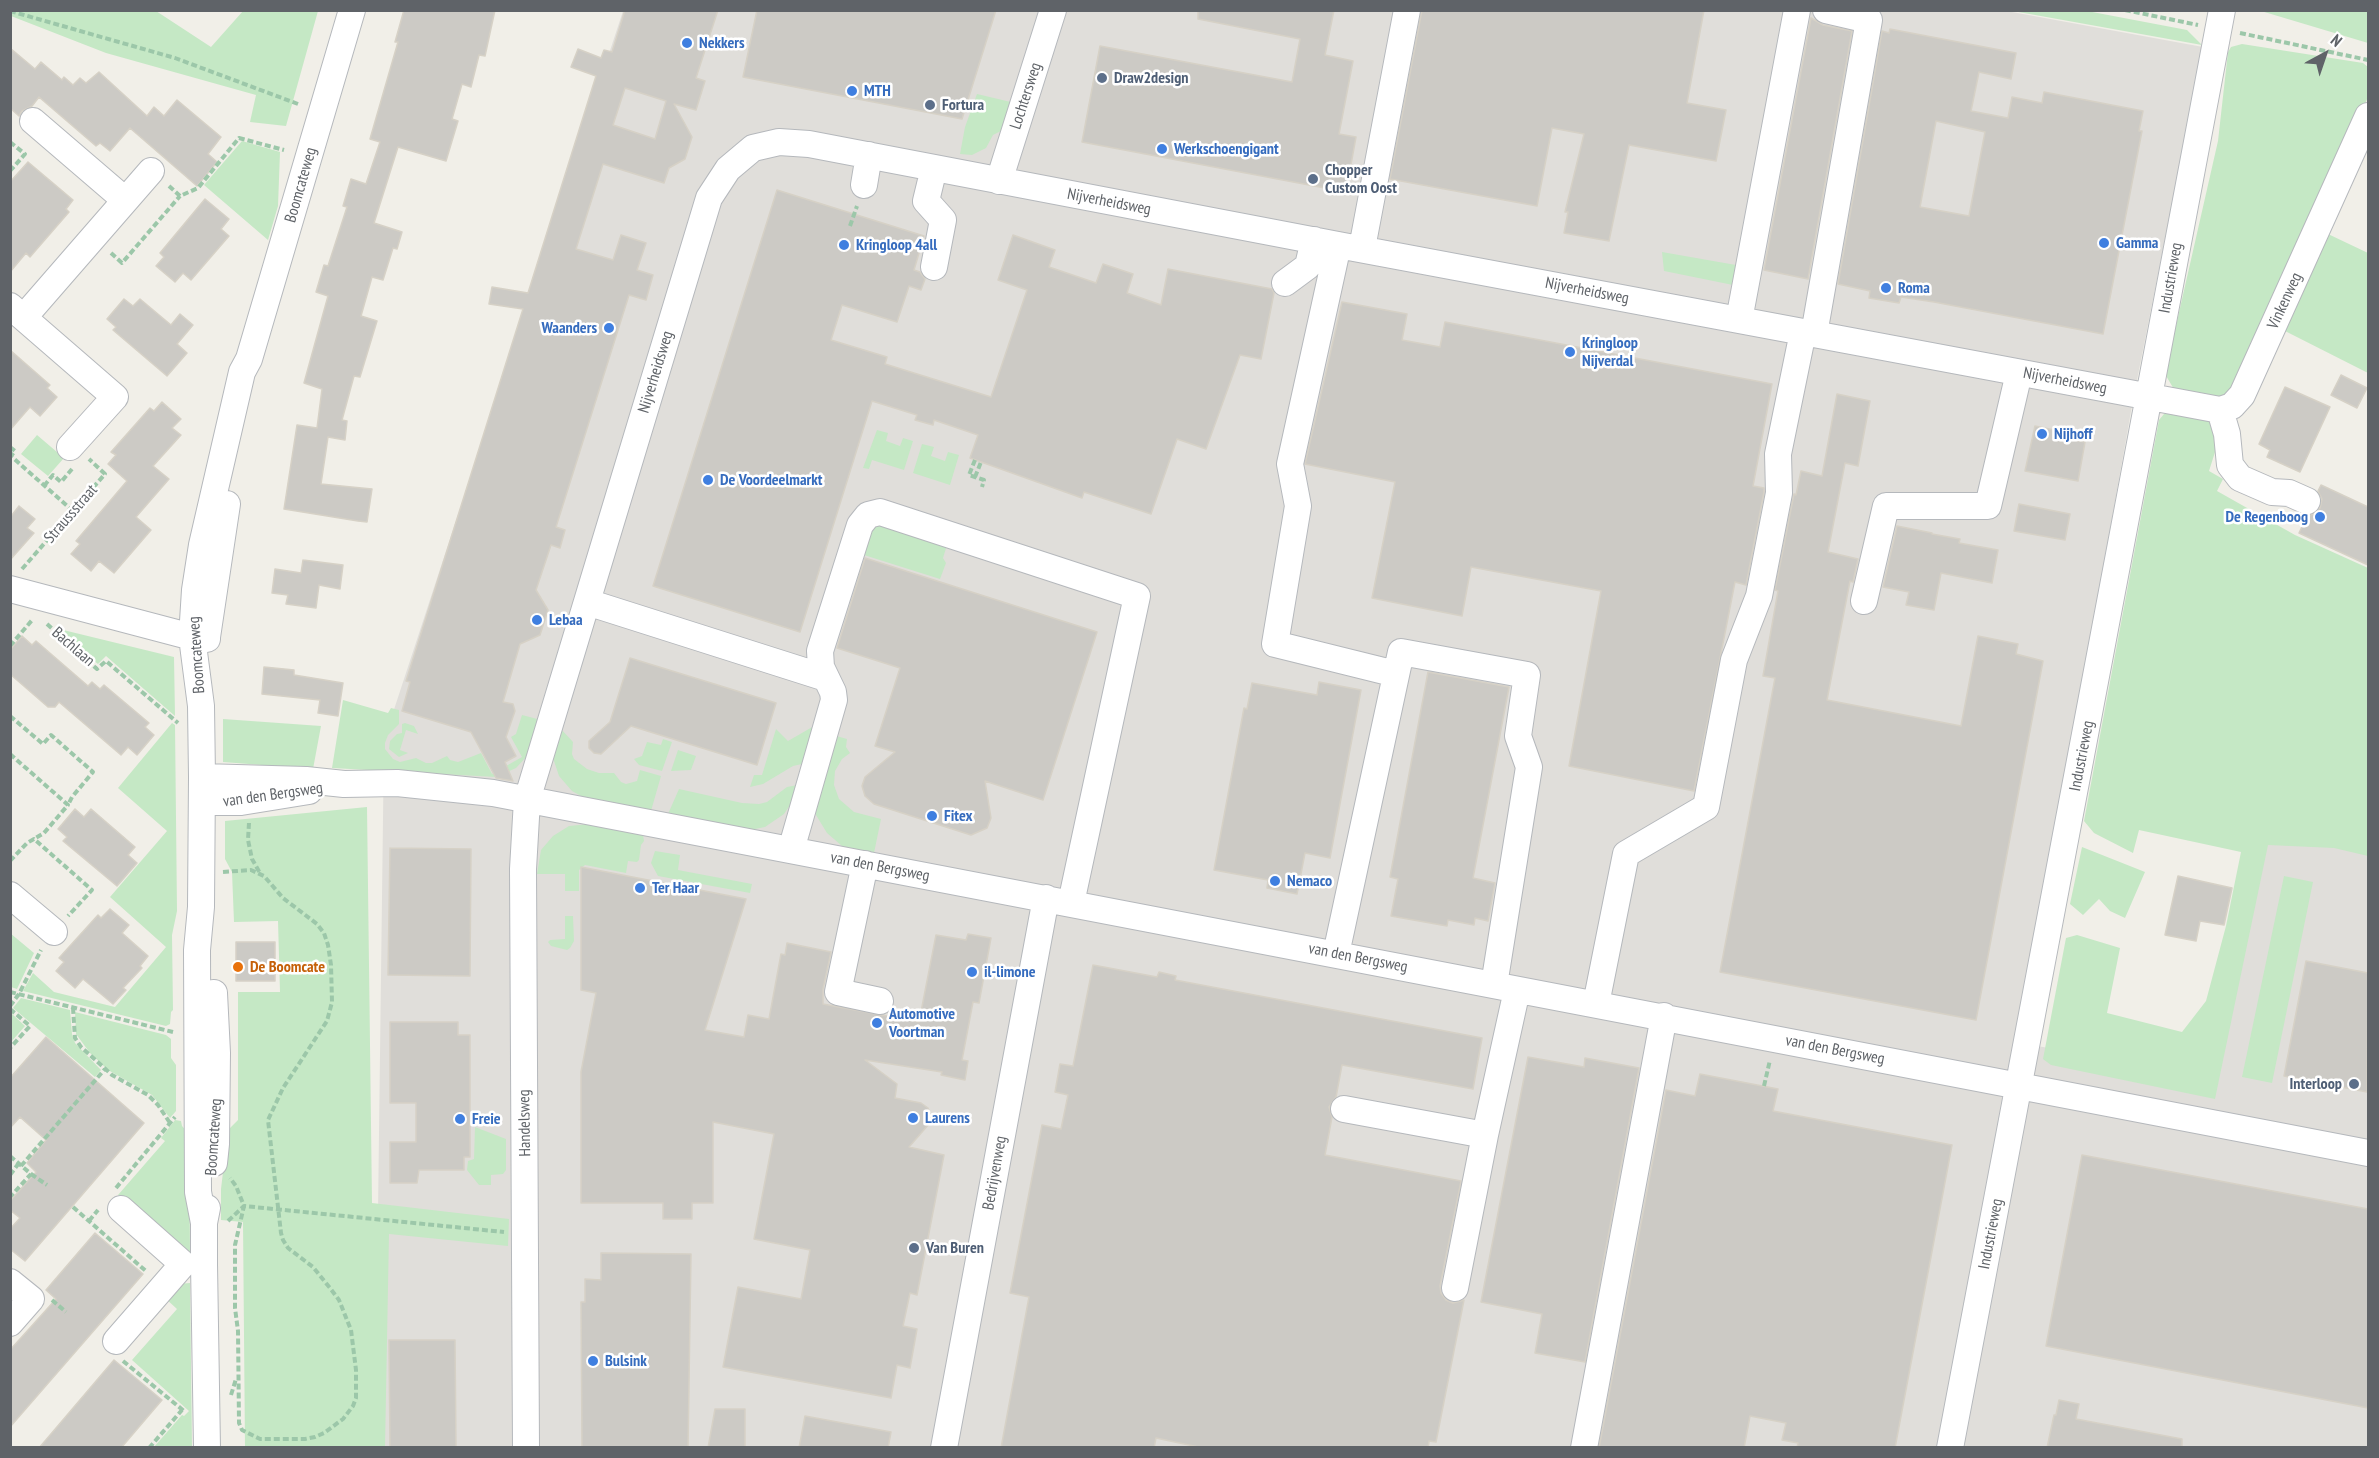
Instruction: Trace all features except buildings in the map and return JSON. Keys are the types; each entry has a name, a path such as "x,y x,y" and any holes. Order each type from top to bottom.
{"street":[{"name":"Boomcateweg","path":"204,1223 198,1192 197,950 201,907 202,790 200,638 195,590 202,545 242,372 249,359 352,10"},
{"name":"Lochtersweg","path":"999,181 1053,10"},
{"path":"1396,674 1275,644 1298,506 1290,464 1338,245 1407,10"},
{"path":"1739,320 1797,10"},
{"path":"1596,1004 1626,855 1706,807 1734,660 1759,596 1779,492 1778,454 1808,333 1869,20 1826,10"},
{"name":"Industrieweg","path":"1950,1448 2219,20"},
{"name":"Vinkenweg","path":"2220,410 2232,406 2242,395 2368,116"},
{"path":"33,121 125,200"},
{"name":"Nijverheidsweg","path":"527,800 709,198 728,169 753,148 779,142 809,144 2149,397"},
{"path":"864,185 869,155"},
{"path":"926,201 934,168"},
{"path":"75,449 115,397 17,312 93,238 151,171"},
{"path":"926,201 952,203"},
{"path":"926,201 943,220 934,267"},
{"path":"1285,283 1338,245"},
{"path":"1864,601 1886,506 1988,506 2019,373"},
{"path":"2149,397 2220,410 2227,434 2230,465 2240,478 2272,492 2289,493 2307,501"},
{"path":"791,850 832,707 833,692 821,667 820,651 860,525 864,519 874,513 888,514 1137,596 1071,903"},
{"name":"Bachlaan","path":"20,579 200,638"},
{"path":"587,602 826,678"},
{"path":"1336,954 1401,652 1527,675 1518,736 1529,767 1505,988 1485,1135 1455,1288"},
{"name":"van den Bergsweg","path":"202,790 306,780 344,784 397,783 477,791 2368,1152"},
{"name":"van den Bergsweg","path":"202,790 241,802 344,784"},
{"name":"Handelsweg","path":"526,1448 523,869 527,800"},
{"path":"865,864 838,992 880,1001"},
{"path":"10,895 54,932"},
{"name":"Bedrijvenweg","path":"945,1448 1046,898"},
{"name":"Boomcateweg","path":"201,907 215,998 218,1053 214,1159 204,1223 194,1264 207,1448"},
{"path":"1584,1448 1664,1016"},
{"path":"1344,1109 1485,1135"},
{"path":"113,1201 194,1264 164,1286 117,1349"},
{"path":"10,1282 31,1299 10,1323"}],"path":[{"path":"2125,10 2219,20 2368,60"},
{"path":"10,11 176,58 298,104"},
{"path":"93,238 122,263 180,196 198,188 239,138 284,150"},
{"path":"10,142 25,154 10,171"},
{"path":"151,171 180,196"},
{"path":"10,447 15,451 10,456 74,512"},
{"path":"44,486 53,475 61,482 75,449"},
{"name":"Straussstraat","path":"20,579 105,474 75,449"},
{"path":"975,460 969,475 984,480 982,487"},
{"path":"975,477 981,462"},
{"name":"Bachlaan","path":"22,616 44,622 97,669 106,661 183,728"},
{"path":"10,646 33,619"},
{"path":"10,716 43,744 51,735 93,772 44,833 27,843 10,861"},
{"path":"10,754 68,805"},
{"path":"214,1159 236,1186 244,1206 235,1245 239,1423 248,1435 260,1438 305,1439 324,1433 349,1412 356,1398 356,1370 351,1330 335,1294 313,1268 288,1248 283,1240 268,1120 283,1088 327,1021 332,1002 332,975 324,933 317,924 284,898 260,874 252,860 248,833 249,822 255,807 266,798"},
{"path":"10,1048 30,1026 10,1008 20,994 38,954 54,932 92,890 34,839"},
{"path":"202,867 225,873 243,870 260,874"},
{"path":"10,992 173,1032"},
{"path":"73,1008 75,1038 87,1054 105,1069 148,1095 170,1123"},
{"path":"10,1176 105,1069"},
{"path":"89,1221 113,1201 160,1136"},
{"path":"10,1156 47,1185"},
{"path":"11,1196 31,1174"},
{"path":"244,1206 526,1234"},
{"path":"73,1207 164,1286"},
{"path":"117,1349 182,1410 149,1448"}],"shaded area":[{"path":"2001,10 2203,47 2133,400 2046,889 2013,1042 2193,1072 2262,810 2368,835 2368,1447 375,1448 384,740 623,11"}],"green space":[{"path":"10,11 156,11 211,47 243,11 318,11 286,126 250,122 256,95 106,53 11,16"},
{"path":"2013,11 2087,11 2187,30 2202,45"},
{"path":"2261,11 2368,11 2368,43"},
{"path":"2242,44 2363,63 2368,67 2368,97 2241,385 2232,398 2175,391 2165,374 2218,141 2228,52 2231,47"},
{"path":"977,94 1015,103 1005,129 993,135 986,148 972,155 960,154 965,127"},
{"path":"242,141 280,152 278,206 268,240 204,185"},
{"path":"2328,234 2368,253 2368,373 2285,331"},
{"path":"1662,252 1736,265 1733,285 1664,271"},
{"path":"2172,409 2210,414 2222,430 2209,471 2223,479 2217,491 2295,535 2368,568 2368,856 2334,848 2268,845 2215,1099 2051,1065 2043,1059 2066,938 2077,935 2120,948 2107,1013 2182,1032 2206,1001 2226,926 2241,852 2139,830 2133,853 2094,833 2084,821 2159,420"},
{"path":"877,430 888,433 886,441 900,446 903,438 913,441 904,470 872,460 869,469 863,468"},
{"path":"37,435 64,458 48,476 21,454"},
{"path":"922,444 934,447 931,456 945,461 948,452 959,455 950,485 913,473"},
{"path":"876,522 947,545 943,558 946,563 940,579 864,555 868,528"},
{"path":"55,628 174,657 175,716 106,656 98,664"},
{"path":"343,700 388,713 391,708 399,710 399,724 388,735 385,743 385,749 393,759 400,762 416,758 432,763 447,756 450,760 458,762 481,753 492,774 522,757 511,737 516,734 522,715 541,720 529,754 516,768 496,777 332,768"},
{"path":"223,719 321,726 313,769 223,762"},
{"path":"172,723 175,725 177,911 172,935 173,1010 170,1024 166,1026 23,991 33,973 54,992 115,1007 166,947 110,897 167,831 118,788"},
{"path":"402,724 414,726 418,734 406,730 400,750 408,753 399,757 389,749 390,741 397,734 402,733"},
{"path":"814,726 802,764 793,766 763,784 750,787 754,775 762,775 776,729 788,741"},
{"path":"560,728 573,742 574,759 587,769 599,773 614,773 621,782 626,784 637,781 640,770 661,776 651,811 581,796 572,791 559,776 553,758 553,750"},
{"path":"833,735 847,739 846,747 850,753 842,759 835,771 834,785 839,799 854,812 881,819 874,853 842,846 827,833 816,815 814,803"},
{"path":"663,739 672,742 662,771 639,765 634,759 642,756 647,742 661,745"},
{"path":"678,750 696,756 691,770 671,771"},
{"path":"797,785 792,802 784,814 765,827 748,829 668,814 679,789 742,803 759,804 767,802 787,787"},
{"path":"367,807 372,1203 509,1219 508,1246 389,1234 385,1447 245,1447 243,1222 221,1220 221,1189 228,1130 238,1120 238,992 280,992 278,921 234,922 232,872 225,859 225,821"},
{"path":"589,824 643,835 644,841 641,845 639,860 637,862 628,861 626,873 585,865 579,870 579,891 565,891 565,874 537,874 541,850 553,836 569,826"},
{"path":"2082,847 2145,872 2125,918 2110,911 2099,899 2083,915 2070,904"},
{"path":"655,851 680,855 678,870 752,884 750,893 658,876 651,863"},
{"path":"2284,876 2313,882 2272,1083 2242,1077"},
{"path":"565,916 573,916 574,941 567,950 551,946 548,942 565,939"},
{"path":"10,933 34,953 17,989 11,987"},
{"path":"21,998 70,1010 75,1043 101,1070 95,1077 13,1008"},
{"path":"75,1012 166,1035 171,1039 171,1058 176,1065 176,1111 170,1118 152,1095 108,1070 90,1053 76,1034"},
{"path":"11,1013 25,1026 11,1042"},
{"path":"175,1120 181,1121 189,1134 190,1251 184,1252 118,1195 165,1141 161,1138"},
{"path":"475,1127 506,1139 506,1170 503,1174 491,1175 491,1185 479,1185 467,1170 468,1161 474,1159"},
{"path":"190,1283 192,1447 154,1447 182,1415 184,1416 189,1411 132,1360 177,1309 165,1298 178,1284"}],"place":[{"name":"Nekkers","path":"687,43"},
{"name":"Draw2design","path":"1102,78"},
{"name":"MTH","path":"852,91"},
{"name":"Fortura","path":"930,105"},
{"name":"Werkschoengigant","path":"1162,149"},
{"name":"Chopper Custom Oost","path":"1313,179"},
{"name":"Gamma","path":"2104,243"},
{"name":"Kringloop 4all","path":"844,245"},
{"name":"Roma","path":"1886,288"},
{"name":"Waanders","path":"609,328"},
{"name":"Kringloop Nijverdal","path":"1570,352"},
{"name":"Nijhoff","path":"2042,434"},
{"name":"De Voordeelmarkt","path":"708,480"},
{"name":"De Regenboog","path":"2320,517"},
{"name":"Lebaa","path":"537,620"},
{"name":"Fitex","path":"932,816"},
{"name":"Nemaco","path":"1275,881"},
{"name":"Ter Haar","path":"640,888"},
{"name":"De Boomcate","path":"238,967"},
{"name":"il-limone","path":"972,972"},
{"name":"Automotive Voortman","path":"877,1023"},
{"name":"Interloop","path":"2354,1084"},
{"name":"Laurens","path":"913,1118"},
{"name":"Freie","path":"460,1119"},
{"name":"Van Buren","path":"914,1248"},
{"name":"Bulsink","path":"593,1361"}]}
